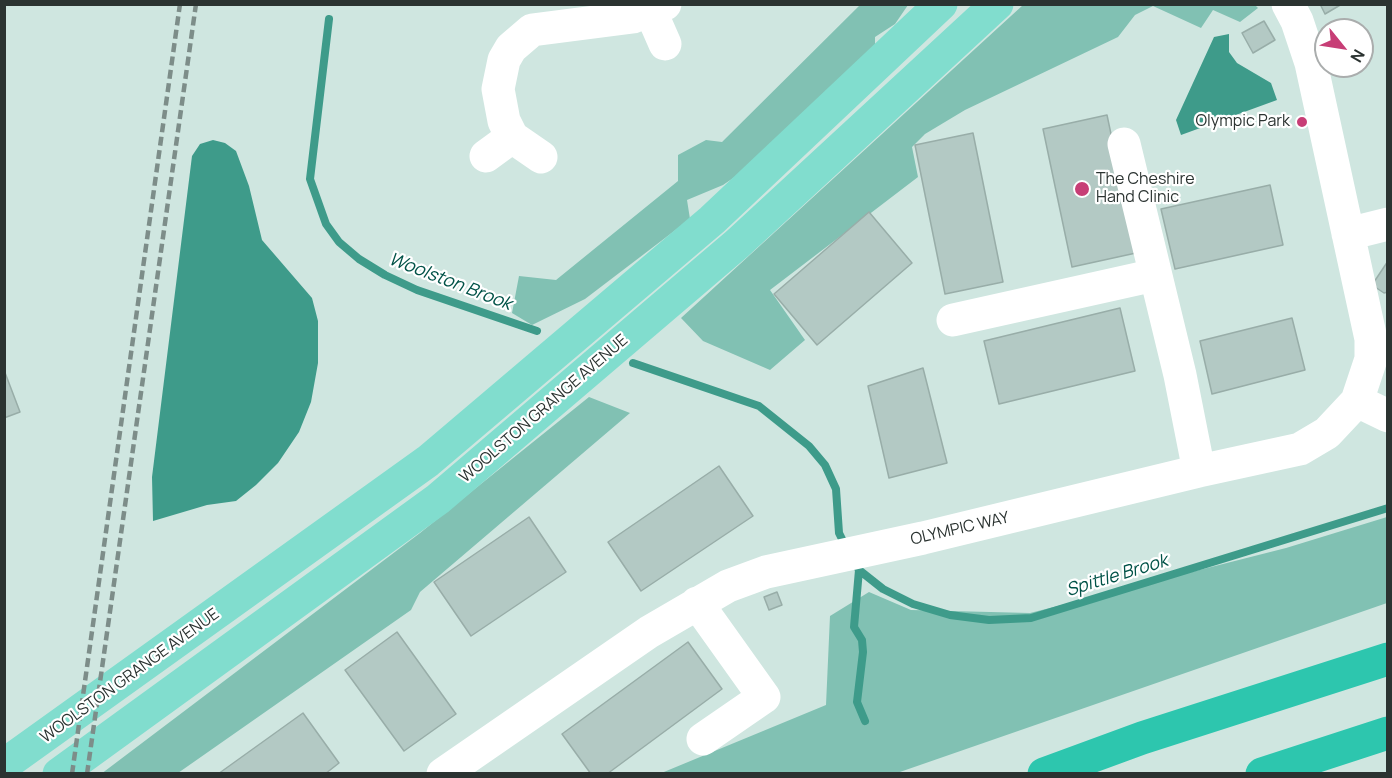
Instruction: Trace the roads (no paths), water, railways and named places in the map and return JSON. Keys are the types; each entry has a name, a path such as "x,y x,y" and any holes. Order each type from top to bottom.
{"highway":[{"path":"1044,774 1142,738 1388,659"},
{"path":"1262,774 1388,733"}],"main road":[{"name":"WOOLSTON GRANGE AVENUE","path":"4,765 110,692 428,461 712,220 941,4"},
{"name":"WOOLSTON GRANGE AVENUE","path":"59,774 438,499 737,244 997,4"}],"street":[{"path":"1288,4 1297,21 1311,63 1371,339 1371,359 1357,401 1388,416"},
{"path":"542,156 512,137 504,121 498,89 504,60 520,38 532,30 545,27 601,23 658,8 665,44"},
{"path":"486,156 512,137"},
{"path":"1124,144 1180,375 1199,471"},
{"path":"1348,234 1388,224"},
{"path":"953,320 1155,275"},
{"name":"OLYMPIC WAY","path":"443,774 621,651 728,586 817,561 1300,449 1327,433 1357,401"},
{"path":"697,603 764,697 703,739"}],"waterway":[{"name":"Woolston Brook","path":"329,19 310,179 326,224 339,242 359,259 385,275 417,290 537,331"},
{"name":"Woolston Brook","path":"633,363 759,406 809,446 825,465 836,489 839,533 846,547"},
{"name":"Spittle Brook","path":"853,560 859,570 883,589 913,604 950,615 989,620 1031,618 1388,508"},
{"path":"859,570 854,627 862,640 863,652 857,702 865,721"}],"railway":[{"path":"72,774 180,4"},
{"path":"87,774 196,4"}],"place":[{"name":"Olympic Park","path":"1302,122"},
{"name":"The Cheshire Hand Clinic","path":"1082,189"}]}
